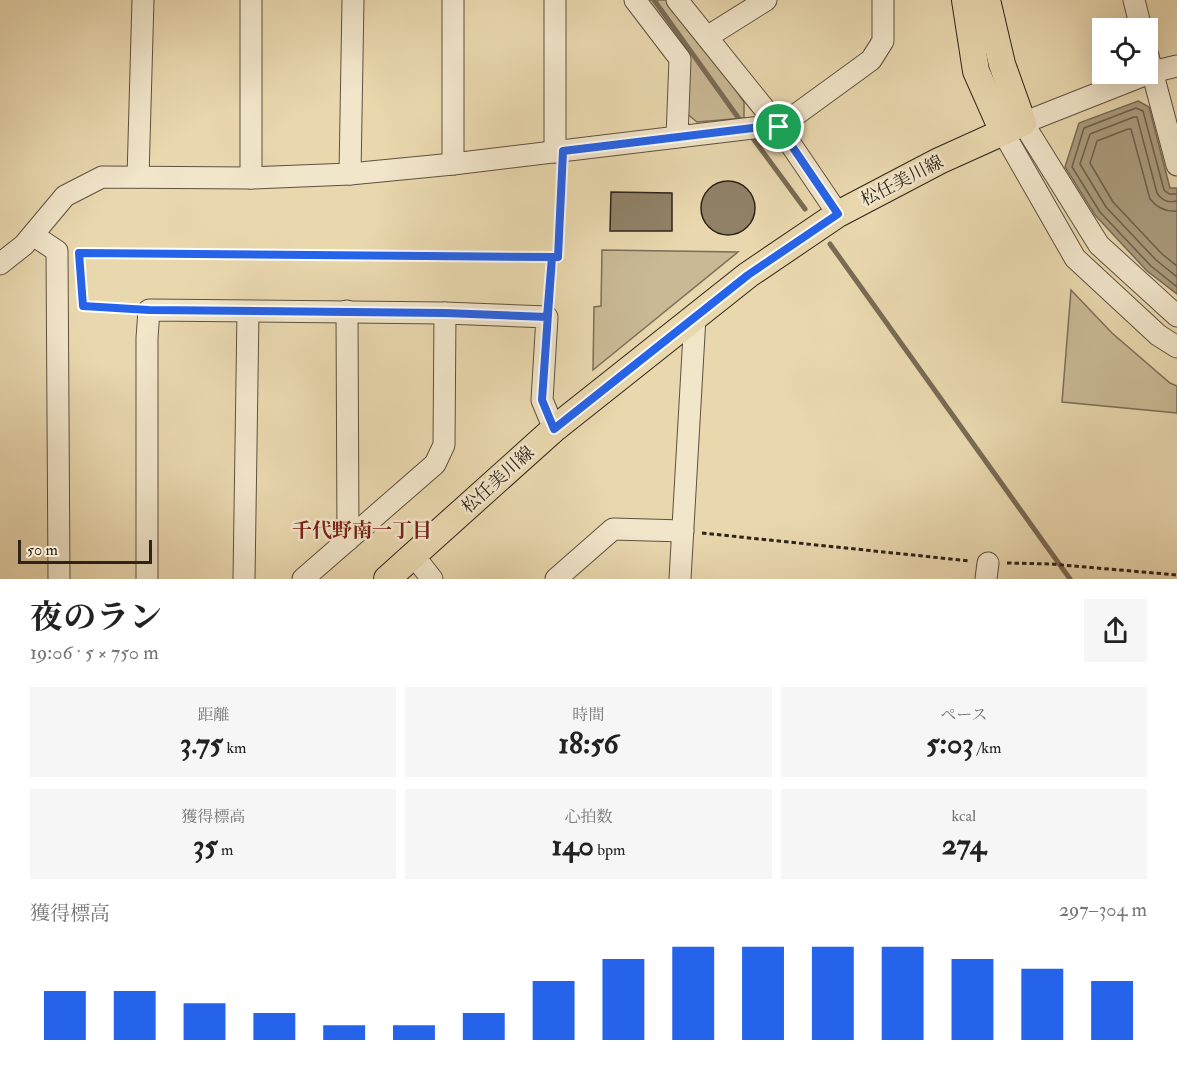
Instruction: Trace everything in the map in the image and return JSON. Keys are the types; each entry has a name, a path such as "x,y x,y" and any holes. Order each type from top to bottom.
{"main road":[{"path":"965,0 976,71 1013,128"},
{"path":"987,0 1002,64 1013,128"},
{"name":"松任美川線","path":"387,579 554,429 748,275 838,214 939,161 1013,128"}],"street":[{"path":"138,177 143,0"},
{"path":"251,0 251,178"},
{"path":"350,174 353,0"},
{"path":"453,0 453,164"},
{"path":"555,0 559,152"},
{"path":"635,0 680,59 678,137"},
{"path":"677,0 707,37 770,127 838,214"},
{"path":"707,37 766,0"},
{"path":"0,264 24,245 65,196 102,177 251,178 350,174 770,127 871,60 883,41 883,0"},
{"path":"1134,0 1138,18"},
{"path":"1158,65 1177,66"},
{"path":"1013,128 1107,84"},
{"path":"1155,84 1177,165"},
{"path":"1013,128 1100,245 1177,316"},
{"path":"1013,128 1075,258 1158,335 1177,347"},
{"path":"33,235 57,251 59,579"},
{"path":"147,579 149,310 347,311 547,317 542,400 554,429"},
{"path":"347,311 348,540"},
{"path":"244,579 248,312"},
{"path":"303,579 435,464 444,445 445,313"},
{"path":"680,579 695,316"},
{"path":"556,579 613,529 683,531"},
{"path":"414,556 432,579"}],"path":[{"path":"149,310 83,306 79,253 558,257 559,152"},
{"path":"547,317 552,257"},
{"path":"683,531 987,571 1051,564 1177,575"}],"shaded area":[{"path":"642,0 673,0 744,102 744,118 697,122 685,112 682,53"},
{"path":"602,250 738,252 593,370 594,307 601,306"},
{"path":"1071,290 1112,333 1170,383 1177,386 1177,413 1062,402"}],"water":[{"path":"1138,101 1149,107 1170,188 1177,188 1177,294 1147,271 1095,215 1065,167 1079,123"}],"building":[{"path":"723,181 733,181 743,185 751,193 755,208 751,223 743,231 733,235 723,235 713,231 705,223 701,213 701,203 705,193 713,185"},
{"path":"611,192 672,193 672,231 610,231"}],"waterway":[{"path":"654,0 742,123"},
{"path":"749,133 805,209"},
{"path":"830,244 1070,579"}],"district":[{"name":"千代野南一丁目","path":"362,530"}],"route":[{"path":"779,127 761,127 563,151 558,257 552,257 547,317 347,311 149,310 83,306 79,253 552,257 542,400 554,429 748,275 838,214 779,127"}]}
